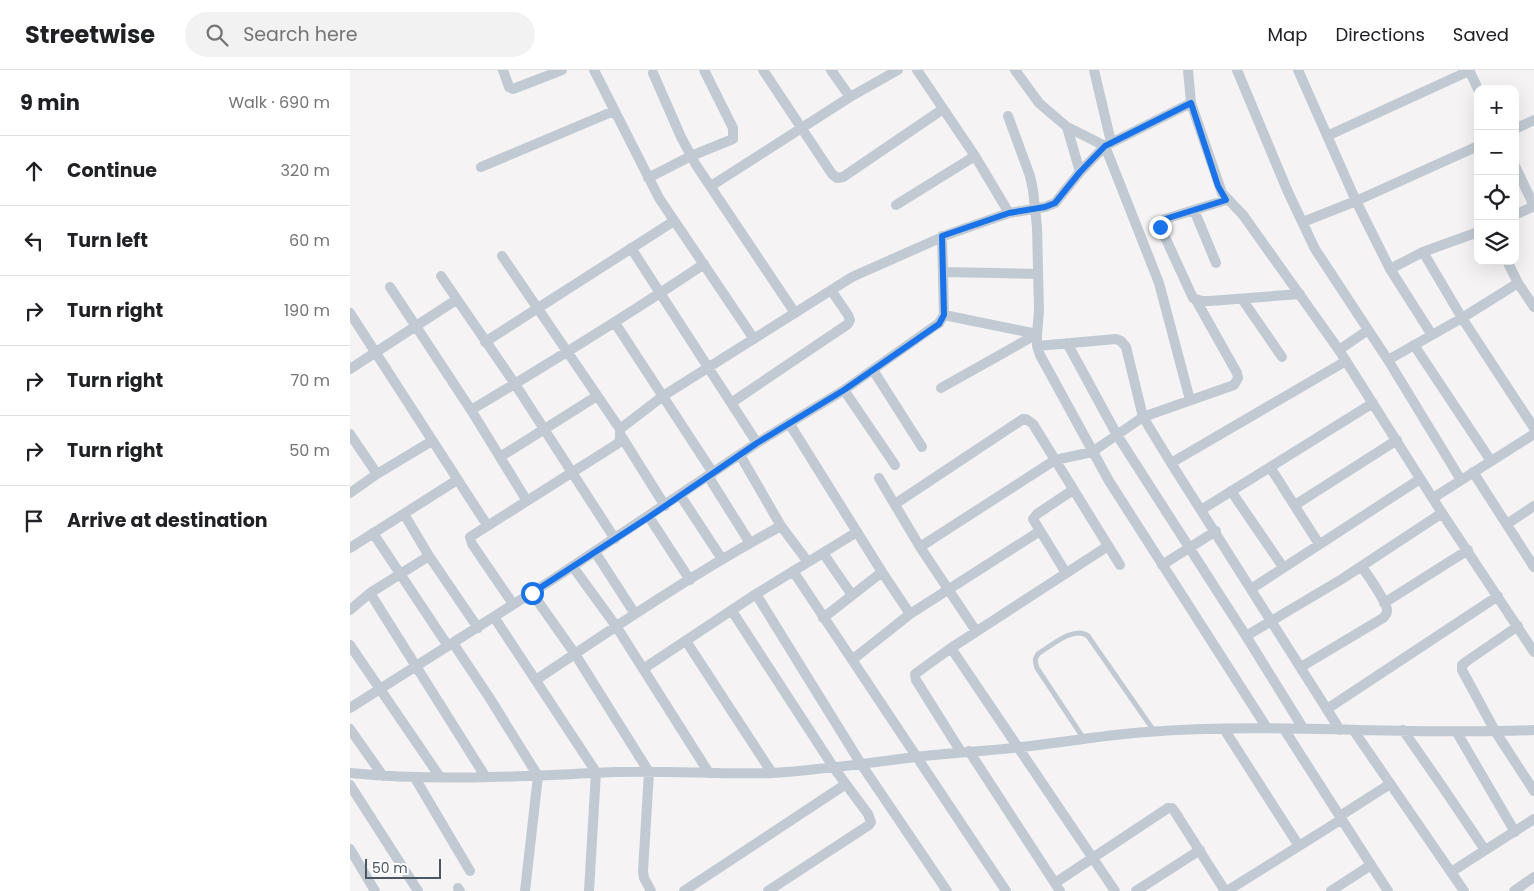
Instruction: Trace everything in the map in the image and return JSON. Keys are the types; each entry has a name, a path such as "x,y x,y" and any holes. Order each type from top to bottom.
{"street":[{"path":"503,70 509,87 513,88 562,70"},
{"path":"594,70 648,178 754,339"},
{"path":"648,178 691,156 733,139 732,128 704,70"},
{"path":"763,70 836,178 843,177 943,109"},
{"path":"831,70 850,97"},
{"path":"711,186 850,97 898,70"},
{"path":"917,70 975,156 1009,213"},
{"path":"1015,70 1039,103 1067,127 1108,144"},
{"path":"1094,70 1108,144 1159,283 1190,400"},
{"path":"1188,70 1191,103 1218,186 1226,200 1243,215 1339,350 1420,479 1534,652"},
{"path":"1298,70 1356,201 1390,269 1432,335"},
{"path":"1327,136 1469,70 1476,85"},
{"path":"1240,71 1288,192 1315,249 1388,360 1461,480"},
{"path":"653,73 691,156 795,313"},
{"path":"620,432 663,396 709,369 852,277 942,236 1009,213 1035,207 1045,207 1055,203 1080,172 1108,144 1191,103"},
{"path":"481,167 614,111"},
{"path":"1008,116 1030,176 1035,207 1039,320 1037,346 1092,452 1267,728"},
{"path":"1519,127 1534,120"},
{"path":"1067,127 1080,172"},
{"path":"1303,222 1356,201 1474,148"},
{"path":"896,204 975,156"},
{"path":"1519,174 1534,206 1519,213"},
{"path":"920,547 1055,460 1092,452 1143,417 1234,385 1238,378 1196,300 1190,294 1159,224 1165,219 1226,200"},
{"path":"1194,210 1216,263"},
{"path":"485,342 674,220"},
{"path":"1390,269 1423,252 1474,233"},
{"path":"350,708 573,567 757,443 844,390 939,324 944,315 942,236"},
{"path":"631,248 757,443"},
{"path":"1423,252 1462,318 1534,428"},
{"path":"502,256 597,396 665,506"},
{"path":"471,410 616,323 704,264"},
{"path":"1508,265 1534,307"},
{"path":"944,272 1038,274"},
{"path":"441,276 515,384 615,539"},
{"path":"1388,360 1462,318 1518,283"},
{"path":"390,287 471,410 527,501"},
{"path":"731,403 848,324 850,320 848,315 831,290"},
{"path":"1196,300 1210,301 1300,294"},
{"path":"1242,299 1282,357"},
{"path":"350,369 456,300"},
{"path":"350,313 487,525"},
{"path":"944,315 1037,334"},
{"path":"616,323 663,396 750,543"},
{"path":"1339,350 1368,330"},
{"path":"941,388 1037,334"},
{"path":"1037,346 1116,339 1121,341 1126,347 1143,417 1340,730"},
{"path":"1067,343 1116,436 1190,547 1303,728"},
{"path":"1414,345 1492,462"},
{"path":"1171,463 1346,361"},
{"path":"873,370 922,447"},
{"path":"844,390 895,465"},
{"path":"500,457 597,396"},
{"path":"1201,510 1373,403"},
{"path":"895,504 1023,419 1030,420 1120,565"},
{"path":"789,423 910,614"},
{"path":"513,604 470,540 473,535 617,444 620,440 620,432"},
{"path":"350,434 377,474"},
{"path":"1433,498 1534,434"},
{"path":"1295,505 1397,440"},
{"path":"350,493 377,474 432,441"},
{"path":"740,456 781,526 808,562"},
{"path":"1270,467 1319,544"},
{"path":"1473,472 1534,567"},
{"path":"879,478 920,547 976,631"},
{"path":"1251,589 1420,479"},
{"path":"350,548 457,480"},
{"path":"1066,573 1035,523 1034,517 1073,490"},
{"path":"1231,491 1283,567"},
{"path":"680,495 722,559"},
{"path":"1506,524 1534,506"},
{"path":"1246,636 1362,566 1442,513"},
{"path":"404,514 478,628"},
{"path":"649,517 690,580"},
{"path":"536,680 616,626 722,559 781,526"},
{"path":"852,660 910,614 1040,531"},
{"path":"1162,565 1216,531"},
{"path":"643,669 756,594 857,532"},
{"path":"373,533 400,576 489,697 538,776 525,891"},
{"path":"1108,546 976,631 917,671 914,677 1058,887 1094,858 1168,808 1172,808 1226,891 1299,846 1390,784"},
{"path":"1384,603 1468,550"},
{"path":"595,552 635,614"},
{"path":"823,553 852,595"},
{"path":"350,610 370,593 430,556"},
{"path":"1301,667 1383,618 1387,610 1362,566"},
{"path":"573,567 616,626 709,773"},
{"path":"793,571 1006,891"},
{"path":"823,618 882,572"},
{"path":"370,593 485,776"},
{"path":"532,593 575,654 648,772 643,871 644,878 651,891"},
{"path":"756,594 861,764 947,891"},
{"path":"1326,709 1498,596"},
{"path":"732,611 834,768 868,814 871,822 768,891"},
{"path":"494,617 596,772 589,891"},
{"path":"1518,626 1462,665 1462,670 1495,731 1534,791"},
{"path":"686,641 772,773"},
{"path":"350,645 440,777"},
{"path":"952,648 1116,891"},
{"path":"350,728 383,776"},
{"path":"350,773 415,778 538,776 596,772 772,773 1019,748 1154,731 1267,728 1354,731 1534,730"},
{"path":"1224,729 1299,846"},
{"path":"1284,729 1388,891"},
{"path":"1403,730 1485,850"},
{"path":"1354,731 1464,891"},
{"path":"1456,731 1515,832"},
{"path":"415,778 470,871"},
{"path":"684,891 846,784"},
{"path":"350,785 418,891"},
{"path":"1451,872 1534,819"},
{"path":"1136,891 1200,850"},
{"path":"351,853 375,891"},
{"path":"1331,891 1371,865"},
{"path":"1514,891 1534,877"}],"lane":[{"path":"1084,739 1037,668 1035,662 1039,653 1078,632 1088,636 1154,731"}],"route":[{"path":"532,593 649,517 757,443 844,390 939,324 943,320 944,315 942,236 1009,213 1035,207 1045,207 1055,203 1080,172 1105,146 1191,103 1218,186 1226,200 1165,219 1159,224 1160,227"}]}
